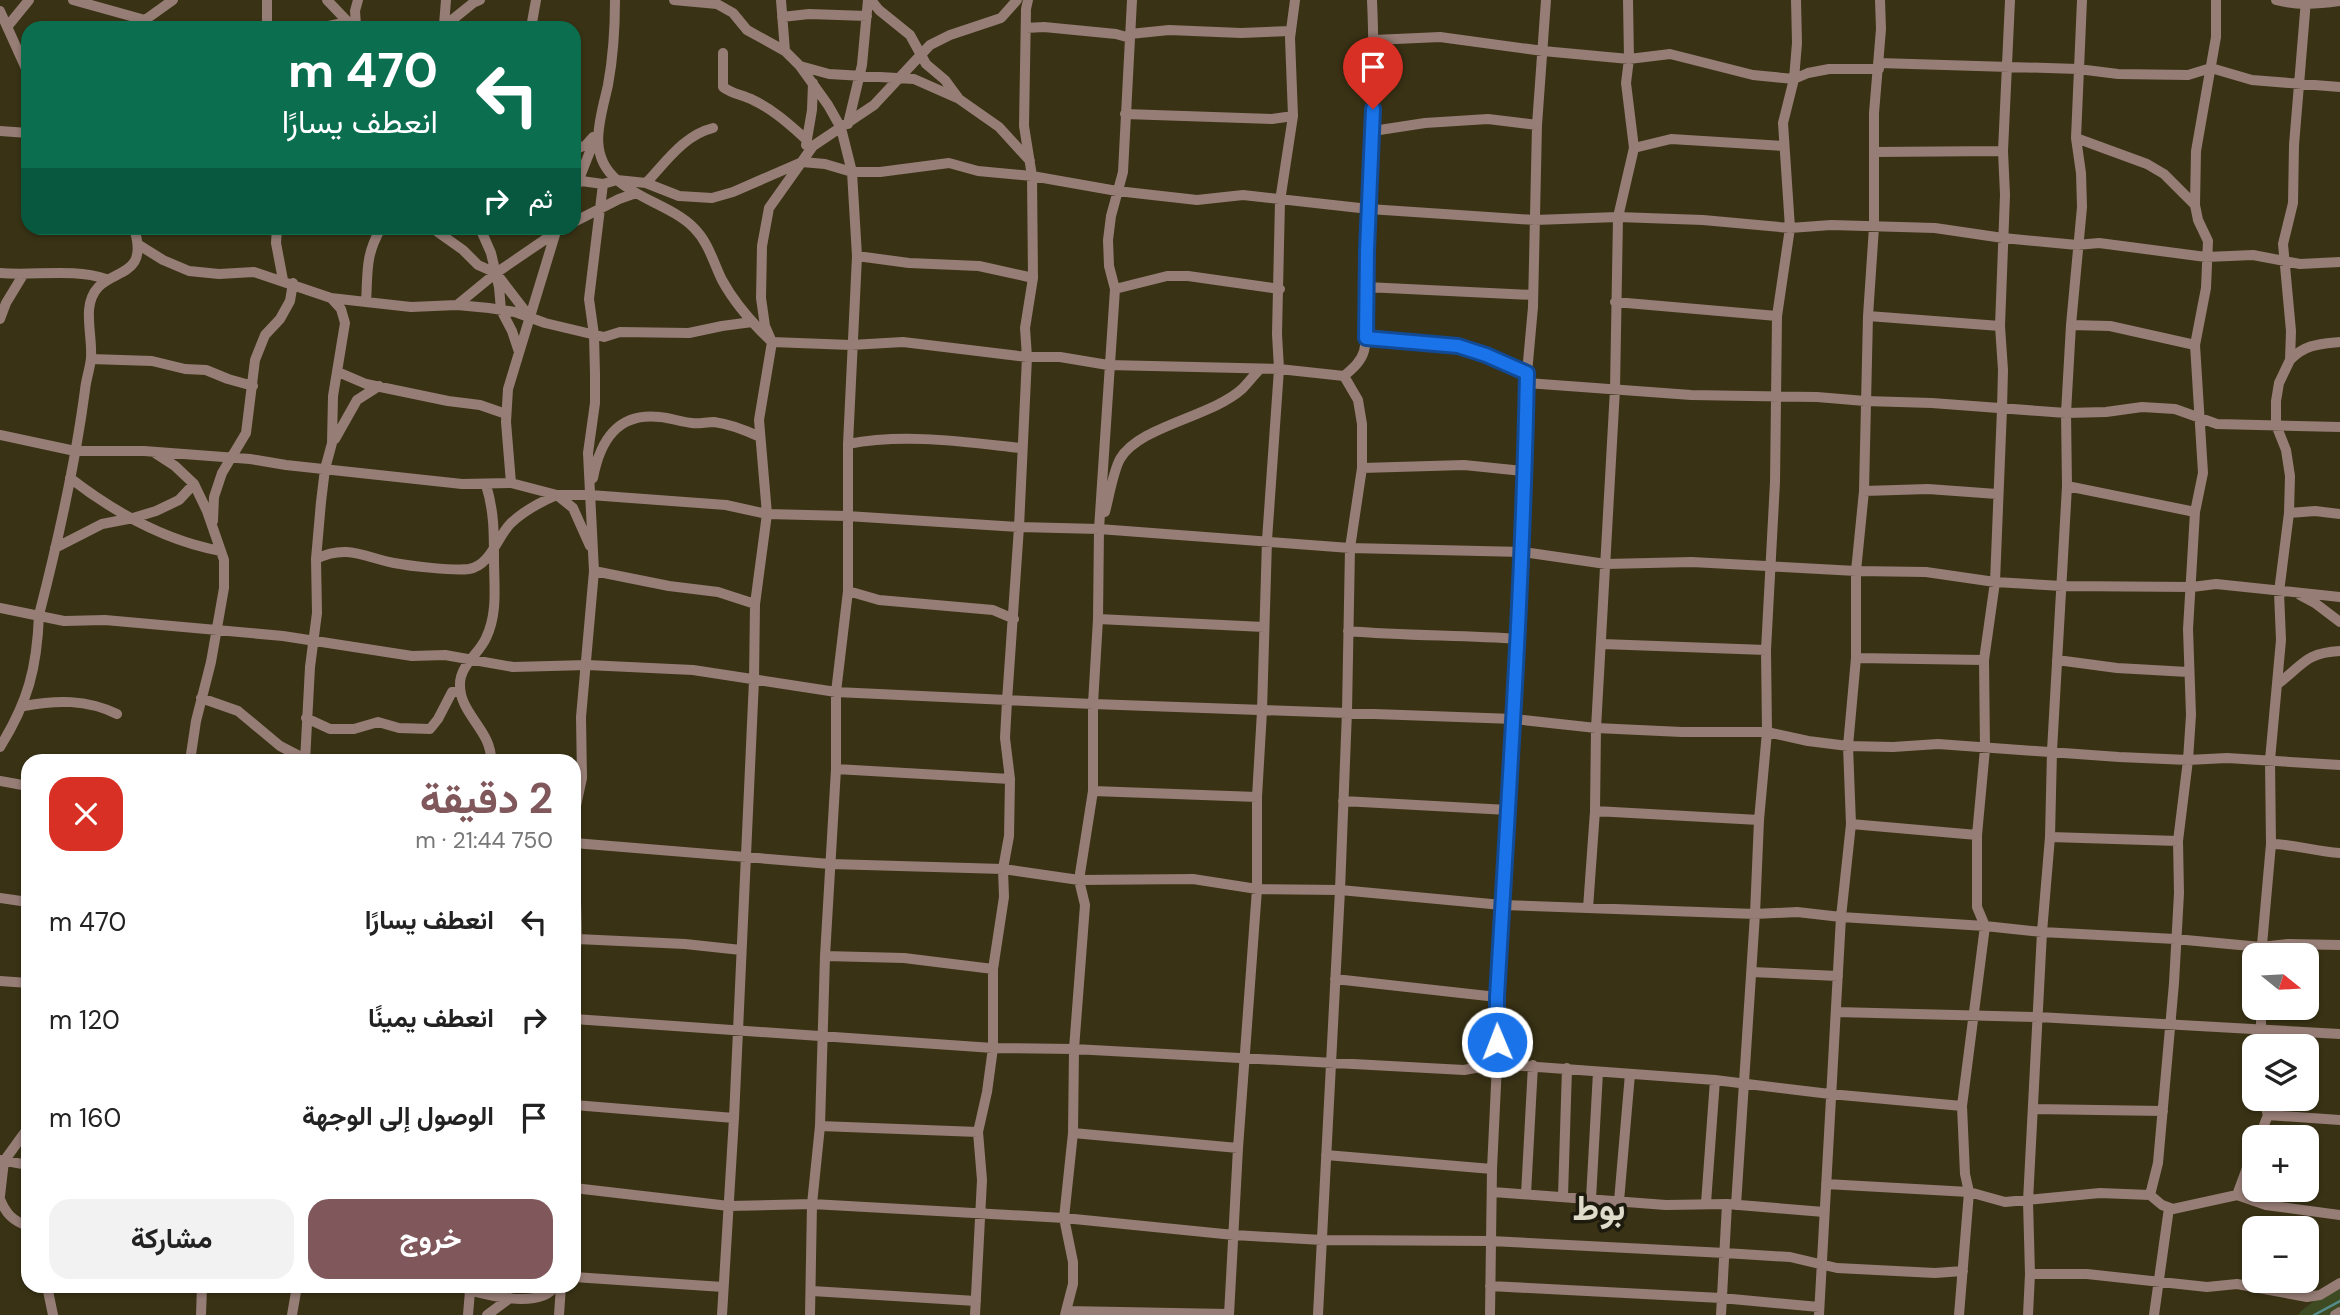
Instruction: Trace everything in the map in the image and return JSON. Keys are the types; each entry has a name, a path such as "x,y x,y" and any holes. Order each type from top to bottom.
{"street":[{"path":"7,27 30,0"},
{"path":"73,0 134,21"},
{"path":"147,21 173,0"},
{"path":"267,0 267,21"},
{"path":"327,0 351,21"},
{"path":"356,21 358,0"},
{"path":"444,21 446,0"},
{"path":"451,21 480,0"},
{"path":"532,21 536,0"},
{"path":"581,170 597,132 608,85 615,0"},
{"path":"674,0 717,4 733,13 747,30 785,51 800,66 844,126 852,172 857,256 848,444 848,591 836,692 836,769 825,956 820,1126 811,1204 810,1315"},
{"path":"781,0 785,51"},
{"path":"844,126 859,76 869,0"},
{"path":"869,0 910,35 926,64 945,80 959,99"},
{"path":"722,1315 734,1118 754,680 755,604 767,514 760,419 772,342 765,326 761,299 762,246 769,208 813,146 874,105 930,45 950,34 1001,18 1017,0"},
{"path":"975,1315 982,1180 978,1132 988,1092 993,1048 993,969 1004,897 1003,869 1009,836 1010,779 1005,738 1019,527 1027,357 1025,328 1033,278 1032,176 1024,126 1028,0"},
{"path":"1132,0 1123,172 1108,240 1109,265 1115,289 1099,529 1093,791 1079,880 1085,905 1074,1049 1073,1133 1063,1218 1073,1262 1073,1284 1066,1313 1229,1315 1257,889 1257,797 1267,540 1279,369 1280,201 1293,116 1291,32 1295,0"},
{"path":"597,132 601,158 617,180 694,227 709,247 721,278 738,306 772,342 852,345 903,342 1027,357 1060,356 1108,365 1279,369 1344,376 1355,367 1363,355 1366,338 1373,131 1372,0"},
{"path":"1490,1315 1497,997 1523,552 1523,471 1534,295 1537,125 1546,0"},
{"path":"1588,908 1615,389 1618,217 1634,148 1626,83 1629,59 1628,0"},
{"path":"1721,1315 1725,1253 1745,1083 1759,820 1767,732 1766,650 1777,398 1777,316 1790,228 1783,123 1794,79 1796,0"},
{"path":"1490,1286 1721,1298 1819,1311 1841,917 1851,824 1848,746 1856,658 1856,571 1864,491 1880,0"},
{"path":"1959,1315 1969,1192 1965,1174 1962,1106 1985,926 1977,907 1977,835 1984,749 1984,660 1995,582 2002,409 2000,326 2003,152 2010,0"},
{"path":"2028,1315 2028,1201 2042,932 2050,837 2052,751 2067,486 2066,413 2082,207 2076,138 2082,0"},
{"path":"2150,1195 2158,1163 2163,1111 2179,893 2178,841 2191,715 2188,629 2195,512 2203,473 2195,345 2206,288 2207,240 2195,205 2196,151 2216,37 2216,0"},
{"path":"2276,0 2288,4 2340,1"},
{"path":"2290,360 2291,331 2283,244 2293,203 2298,84 2307,2"},
{"path":"0,11 21,58"},
{"path":"782,17 809,14 867,16"},
{"path":"1026,28 1044,27 1130,36 1169,30 1291,32"},
{"path":"1374,40 1440,37 1629,59 1670,54 1754,75 1794,79 1829,69 1879,66 2009,66 2118,74 2188,75 2211,68 2252,80 2340,87"},
{"path":"723,53 723,87 782,117 807,141"},
{"path":"800,66 829,74 914,79 959,99 999,127 1030,161"},
{"path":"802,162 812,110 813,83"},
{"path":"1125,114 1272,118 1293,116"},
{"path":"1373,131 1425,123 1488,119 1537,125"},
{"path":"646,183 697,132 713,128"},
{"path":"0,131 21,132"},
{"path":"581,146 586,145 597,132"},
{"path":"2076,138 2147,164 2164,174 2195,205"},
{"path":"1634,148 1671,139 1783,146"},
{"path":"1874,152 2003,152"},
{"path":"581,181 603,184 617,180 646,183 679,196 712,198 733,192 802,162 825,164 852,172 880,172 949,163 978,171 1032,176 1118,191 1197,200 1242,195 1369,209 1535,220 1618,217 1703,220 1790,228 1831,225 1935,228 2003,238 2077,245 2099,243 2206,257 2253,255 2300,264 2340,262"},
{"path":"581,783 581,717 594,571 588,453 596,403 594,335 589,299 603,184"},
{"path":"581,218 636,193"},
{"path":"0,747 24,706 38,645 39,615 70,478 91,359 89,310 95,290 106,279 123,273 134,264 139,256 136,235"},
{"path":"213,527 214,497 231,458 246,433 260,348 265,335 280,319 290,302 288,281 276,243 277,235"},
{"path":"366,302 367,261 377,235"},
{"path":"442,235 478,265 496,273 529,317"},
{"path":"482,235 496,273 501,310 519,352"},
{"path":"457,305 496,273 550,235"},
{"path":"511,483 506,414 508,388 557,235"},
{"path":"139,245 163,260 189,271 219,274 254,272 288,281 331,298 411,307 457,305 501,310 604,337 620,332 689,333 752,322"},
{"path":"857,256 909,263 979,266 1033,278"},
{"path":"2,272 23,275 91,274 106,279"},
{"path":"0,319 23,275"},
{"path":"1115,289 1167,276 1279,289"},
{"path":"1366,287 1534,295"},
{"path":"306,754 312,640 317,613 316,559 325,469 332,443 333,397 345,323 341,309 331,298"},
{"path":"1615,302 1777,316"},
{"path":"1868,316 2000,326"},
{"path":"2071,325 2110,326 2195,345"},
{"path":"1366,338 1458,346 1486,355 1527,378 1615,389 1691,395 1817,397 1932,403 2066,413 2106,412 2143,407 2175,409 2217,424 2340,427"},
{"path":"2262,943 2271,844 2270,760 2279,683 2279,592 2289,513 2290,476 2286,450 2276,425 2276,401 2279,383 2290,360 2298,352 2313,344 2340,342"},
{"path":"91,359 152,361 185,369 206,370 253,386"},
{"path":"1099,529 1119,460 1131,446 1144,436 1191,417 1241,390 1260,369"},
{"path":"338,372 348,378 379,386 480,405 506,414"},
{"path":"1318,1315 1340,890 1350,548 1362,468 1362,424 1358,400 1344,376"},
{"path":"332,443 357,400 379,386"},
{"path":"590,495 595,467 605,441 619,425 637,418 659,417 696,424 711,422 738,428 760,437"},
{"path":"0,435 75,451 153,452 486,485 511,483 557,495 726,505 767,514 1099,529 1350,548 1523,552 1606,564 1692,562 1926,572 1995,582 2062,586 2192,587 2216,584 2340,597"},
{"path":"848,444 871,439 897,439 954,441 1021,448"},
{"path":"153,452 175,466 194,484 224,560 224,588 191,754"},
{"path":"1362,468 1464,466 1523,471"},
{"path":"70,478 133,519 195,546 221,551"},
{"path":"55,548 102,524 133,519 156,511 179,500 194,484"},
{"path":"486,485 491,501 495,544 494,611 486,640 469,660 459,681 461,698 484,733 491,754"},
{"path":"2067,486 2195,512"},
{"path":"1864,491 1928,489 1997,494"},
{"path":"316,559 344,552 365,554 394,563 470,569 486,559 510,523 532,506 557,495"},
{"path":"557,495 573,508 593,553"},
{"path":"2289,513 2315,511 2340,514"},
{"path":"594,571 669,586 718,592 755,604"},
{"path":"848,591 879,600 993,610 1014,619"},
{"path":"2294,592 2315,603 2340,622"},
{"path":"0,608 64,621 106,620 215,629 312,640 412,656 445,655 513,667 587,665 693,670 836,692 1007,701 1514,719 1596,728 1767,732 1848,746 1938,744 2188,760 2227,758 2340,765"},
{"path":"1098,619 1264,627"},
{"path":"1348,631 1518,639"},
{"path":"1602,644 1766,650"},
{"path":"2279,683 2305,659 2319,653 2340,651"},
{"path":"1856,658 1984,660"},
{"path":"2057,660 2118,668 2188,672"},
{"path":"306,718 330,730 354,729 378,722 399,728 430,729 452,692 460,691"},
{"path":"201,698 238,711 280,746 295,754"},
{"path":"24,706 49,701 78,701 117,713"},
{"path":"836,769 1010,779"},
{"path":"0,781 21,785"},
{"path":"1093,791 1257,797"},
{"path":"1343,801 1508,810"},
{"path":"1595,811 1759,820"},
{"path":"1851,824 1977,835"},
{"path":"2050,837 2178,841"},
{"path":"581,843 830,864 1003,869 1079,880 1193,878 1257,889 1340,890 1503,905 1755,914 1797,912 2042,932 2175,939 2242,948"},
{"path":"2271,844 2290,844 2340,853"},
{"path":"0,898 21,901"},
{"path":"581,939 685,944 741,950"},
{"path":"2319,945 2340,945"},
{"path":"825,956 904,958 993,969"},
{"path":"1752,972 1838,976"},
{"path":"1335,979 1497,997"},
{"path":"0,981 21,982"},
{"path":"1836,1012 2038,1017 2340,1034"},
{"path":"581,1020 824,1038 1244,1060 1464,1070 1497,1064 1533,1065 1715,1080 1962,1106"},
{"path":"2260,1020 2260,1034"},
{"path":"1526,1194 1533,1065"},
{"path":"1563,1196 1567,1068"},
{"path":"1591,1199 1598,1072"},
{"path":"1619,1201 1630,1074"},
{"path":"1706,1203 1715,1080"},
{"path":"581,1106 734,1118"},
{"path":"2033,1109 2163,1111"},
{"path":"2264,1125 2267,1111"},
{"path":"2268,1115 2340,1120"},
{"path":"820,1126 978,1132"},
{"path":"1073,1133 1238,1148"},
{"path":"21,1137 2,1160 0,1198 6,1212 21,1224"},
{"path":"1326,1155 1492,1169"},
{"path":"2,1160 21,1164"},
{"path":"2237,1195 2242,1181"},
{"path":"1826,1184 1969,1192 2004,1202 2100,1193 2150,1195 2173,1209 2237,1195 2266,1205 2340,1214"},
{"path":"581,1189 729,1206 811,1204 1063,1218 1234,1235 1322,1240 1492,1241 1790,1257 1837,1268 1935,1273 1963,1271"},
{"path":"1493,1192 1666,1205 1706,1203 1824,1212"},
{"path":"2154,1315 2169,1208"},
{"path":"2030,1274 2087,1274 2207,1287 2237,1284 2307,1297 2320,1296 2340,1283"},
{"path":"581,1277 723,1287"},
{"path":"811,1291 976,1301"},
{"path":"48,1293 53,1315"},
{"path":"201,1315 202,1293"},
{"path":"292,1315 296,1293"},
{"path":"466,1293 468,1315"},
{"path":"488,1293 510,1298 537,1298 548,1293"},
{"path":"559,1315 561,1293"},
{"path":"487,1315 510,1298"},
{"path":"2335,1315 2340,1312"}],"green space":[{"path":"2340,1281 2340,1315 2298,1315 2301,1311"}],"waterway":[{"path":"2314,1315 2340,1301"}],"district":[{"name":"بوط","path":"1599,1208"}],"route":[{"path":"1373,109 1366,338 1458,346 1527,373 1523,552 1497,997 1497,1042"}]}
